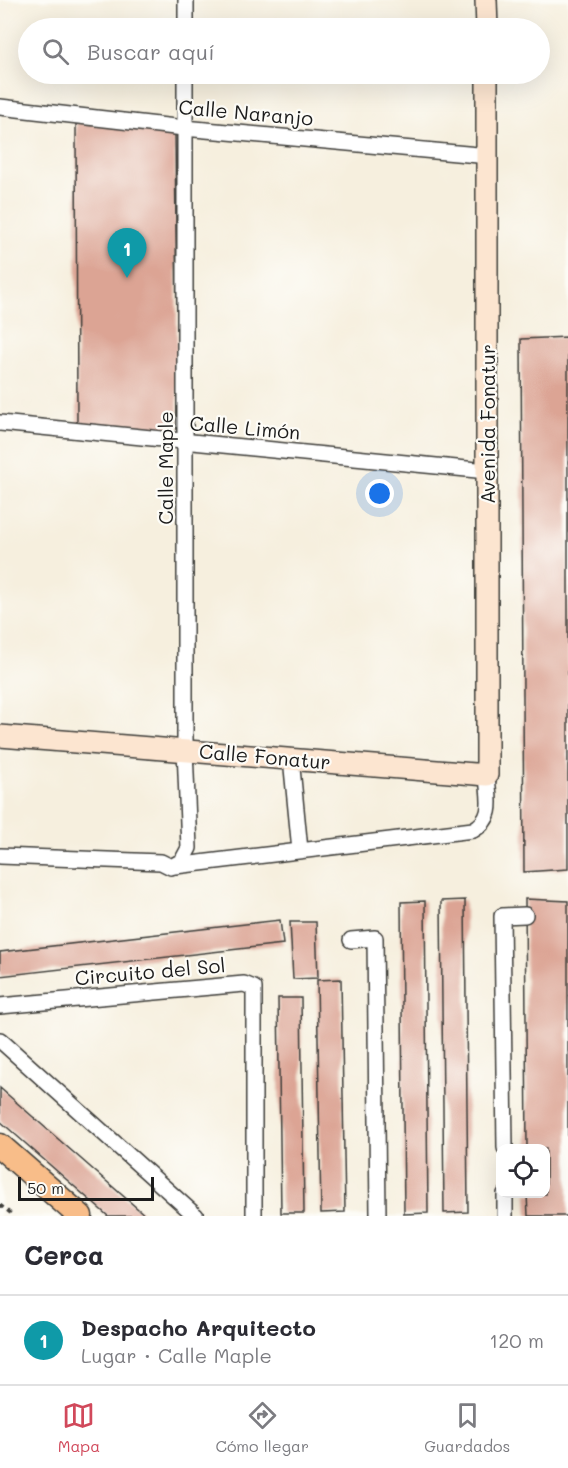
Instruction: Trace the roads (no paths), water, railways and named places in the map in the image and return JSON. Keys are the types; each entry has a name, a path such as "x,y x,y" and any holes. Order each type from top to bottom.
{"main road":[{"path":"486,0 487,18"},
{"name":"Avenida Fonatur","path":"487,775 488,84"},
{"name":"Calle Fonatur","path":"0,736 185,749 487,775"},
{"path":"0,1146 80,1216"}],"street":[{"path":"186,0 186,18"},
{"name":"Calle Maple","path":"177,864 189,848 185,749 185,84"},
{"name":"Calle Naranjo","path":"0,107 184,128 489,156"},
{"name":"Calle Limón","path":"0,423 487,471"},
{"path":"291,758 300,850"},
{"path":"0,856 177,864 472,830 483,825 488,817 487,775"},
{"path":"504,1144 502,916 525,915"},
{"path":"351,940 375,938 378,1216"},
{"name":"Circuito del Sol","path":"0,1006 244,984 254,988 254,1216"},
{"path":"0,1040 196,1216"},
{"path":"505,1198 505,1216"}],"place":[{"name":"Despacho Arquitecto","path":"127,278"}]}
